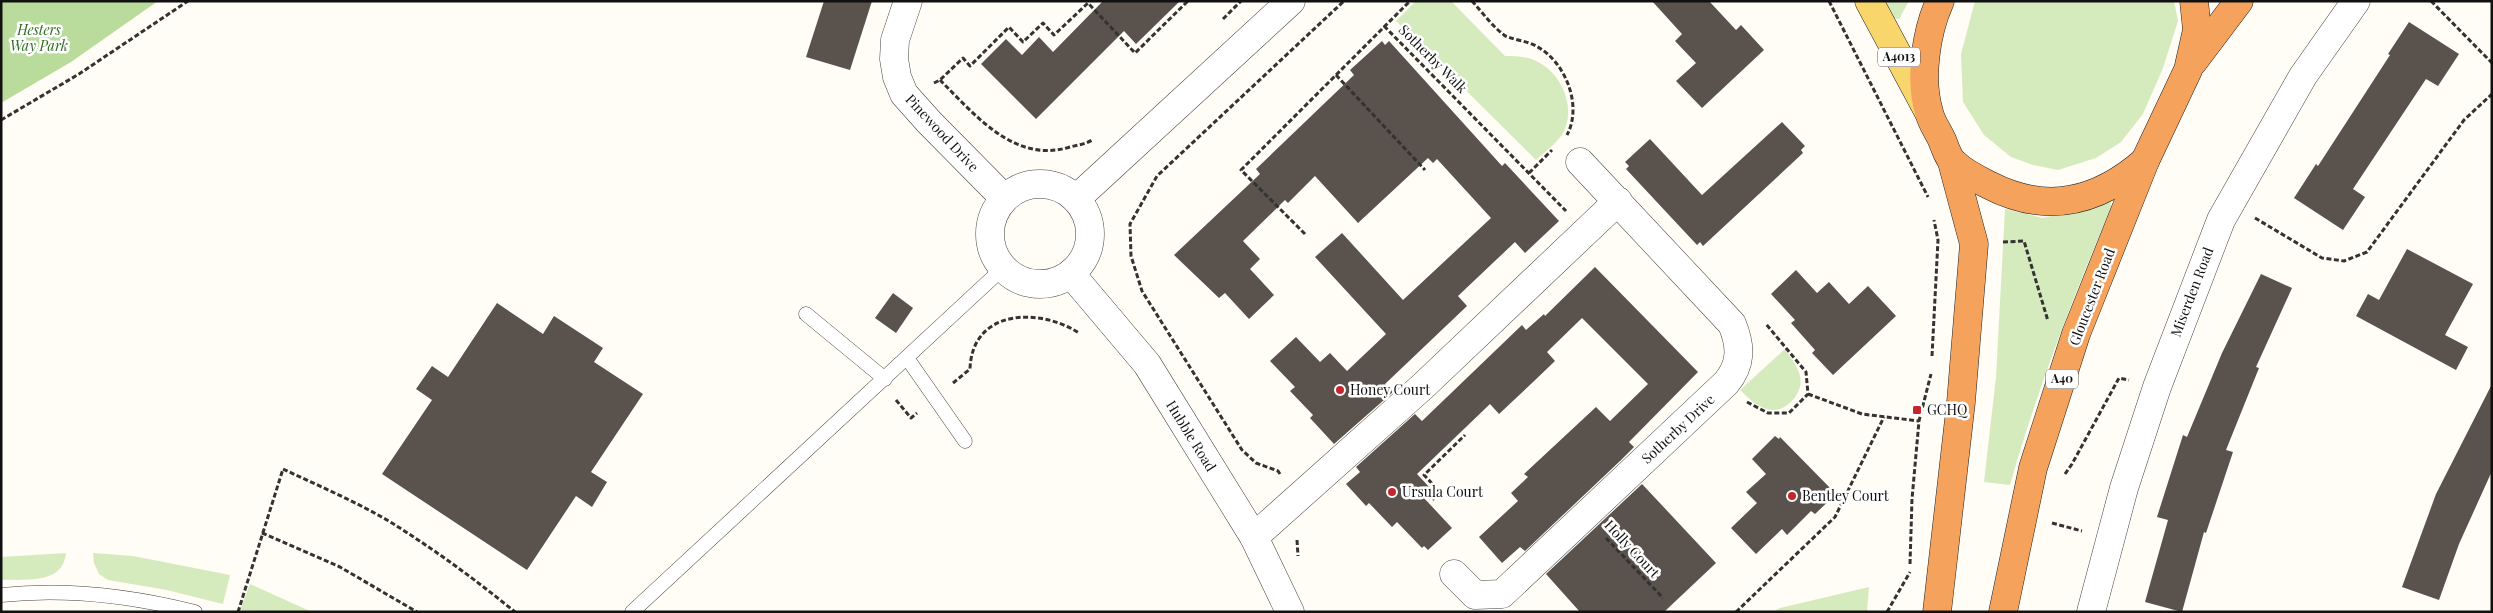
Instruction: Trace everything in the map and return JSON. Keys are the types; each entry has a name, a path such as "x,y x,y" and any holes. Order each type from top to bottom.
{"highway":[{"path":"1937,612 1961,402 1974,244 1952,162 1929,112 1924,71 1931,22 1940,1"},
{"path":"2188,70 2197,30 2194,1"},
{"path":"2188,70 2239,1"},
{"name":"Gloucester Road","path":"2003,612 2033,468 2076,334 2146,160 2188,70"},
{"path":"1952,162 1972,177 2008,195 2052,203 2093,194 2127,177 2146,160"}],"main road":[{"name":"A4013","path":"1869,1 1929,112"}],"street":[{"name":"Pinewood Drive","path":"908,1 895,40 894,59 897,77 904,94 928,122 1004,198"},
{"path":"1076,199 1291,1"},
{"name":"Miserden Road","path":"2091,612 2122,496 2156,387 2200,270 2230,203 2303,76 2356,1"},
{"name":"Sotherby Drive","path":"1454,574 1475,595 1502,594 1726,384 1733,375 1740,353 1738,338 1732,324 1580,162"},
{"path":"1048,184 1064,190 1076,199 1086,213 1090,230 1089,246 1082,262 1071,274 1058,282 1043,285 1028,284 1014,278 1002,269 994,256 989,241 990,226 995,211 1004,198 1025,186 1048,184"},
{"path":"1254,537 1422,387 1587,233 1618,201"},
{"name":"Hubble Road","path":"1071,274 1147,364 1254,537 1290,612"}],"lane":[{"path":"632,612 1002,269"},
{"path":"806,314 885,378"},
{"path":"907,358 965,440"},
{"path":"1,595 47,592 113,596 195,612"}],"path":[{"path":"1,120 79,74 188,1"},
{"path":"1096,138 1089,142 1055,152 1025,148 997,134 940,80 963,58 970,66 1010,28 1023,42 1043,23 1054,35 1088,2 1135,53 1188,1"},
{"path":"1221,22 1241,1"},
{"path":"1301,564 1298,556 1297,535 1308,518 1278,471 1256,464 1242,450 1142,291 1130,256 1130,224 1157,176 1344,1"},
{"path":"1384,26 1410,1"},
{"path":"1472,1 1505,36 1523,39 1538,47 1552,58 1563,72 1570,88 1572,119 1568,134 1562,141"},
{"path":"1829,1 1930,201"},
{"path":"2431,1 2492,63"},
{"name":"Sotherby Walk","path":"1305,234 1241,170 1384,26 1587,233"},
{"path":"1336,75 1425,170"},
{"path":"2230,203 2322,258 2344,261 2368,252 2464,120 2492,94"},
{"path":"1529,173 1555,147"},
{"path":"1932,363 1938,240 1933,217"},
{"path":"1938,240 1974,244 2024,241 2050,324 2076,334"},
{"path":"970,369 971,352 980,336 997,322 1017,317 1042,317 1068,325 1082,334"},
{"path":"1759,317 1806,372 1808,394"},
{"path":"1887,612 1910,574 1912,499 1919,421 1931,372"},
{"path":"2061,479 2072,464 2118,378 2156,387"},
{"path":"1726,384 1748,402 1768,414 1789,413 1808,394"},
{"path":"1808,394 1862,414 1919,421"},
{"path":"1736,612 1835,517 1884,417"},
{"path":"1427,495 1432,500 1440,492 1424,475 1465,436"},
{"path":"238,612 282,469 390,522 483,585 515,612"},
{"name":"Holly Court","path":"1586,515 1662,598"},
{"path":"2024,515 2066,527"},
{"path":"262,533 340,567 417,612"}],"green space":[{"name":"Hesters Way Park","path":"1,1 158,1 71,62 1,103"},
{"path":"1416,1 1451,1 1505,56 1532,59 1545,66 1558,80 1567,99 1568,119 1563,133 1556,142 1536,160 1396,21"},
{"path":"1885,1 1909,1 1899,19 1892,18"},
{"path":"1975,1 2174,1 2178,21 2163,68 2143,114 2121,142 2096,158 2058,170 2033,165 2011,157 1984,135 1963,102 1961,54"},
{"path":"2111,202 2111,208 2069,311 2044,380 2010,485 1984,482 1996,377 2005,209 2043,218"},
{"path":"1785,349 1799,372 1800,388 1794,399 1784,407 1772,410 1763,408 1754,403 1740,390"},
{"path":"66,553 58,571 50,575 41,578 1,580 1,557"},
{"path":"93,553 133,556 230,575 223,604 167,590 108,580 99,574 94,563"},
{"path":"250,584 312,612 240,610"},
{"path":"1869,587 1867,612 1773,612 1780,608"}],"building":[{"path":"824,1 872,1 850,70 806,57"},
{"path":"1103,1 1180,1 1136,44 1124,31 1036,119 981,64 1006,39 1022,55 1039,37 1053,52"},
{"path":"1652,1 1709,1 1736,30 1741,25 1764,50 1702,108 1676,81 1696,63 1675,41 1682,34"},
{"path":"2409,22 2459,54 2438,86 2426,79 2353,189 2365,197 2343,230 2294,198 2316,164 2318,166 2390,55 2388,54"},
{"path":"1382,41 1385,45 1389,41 1502,166 1505,163 1559,221 1525,253 1515,242 1458,296 1467,306 1385,384 1393,392 1334,444 1310,418 1313,415 1290,391 1295,387 1270,361 1296,337 1320,362 1330,353 1347,371 1386,334 1315,257 1342,233 1403,300 1491,218 1437,159 1433,163 1428,158 1358,223 1315,176 1288,203 1285,200 1243,241 1260,259 1250,269 1274,295 1249,319 1225,293 1219,298 1174,255 1260,174 1256,169 1354,75 1350,70"},
{"path":"1782,122 1805,146 1801,150 1803,153 1703,246 1700,242 1697,245 1626,169 1629,166 1625,162 1650,139 1702,195"},
{"path":"2407,249 2473,284 2445,335 2468,347 2456,370 2356,316 2368,294 2379,300"},
{"path":"1595,267 1698,372 1629,442 1634,447 1525,551 1520,547 1502,563 1479,537 1518,501 1511,493 1528,477 1524,474 1596,407 1610,421 1648,384 1582,318 1547,352 1555,361 1532,383 1499,414 1490,404 1417,474 1432,490 1424,498 1452,528 1428,550 1424,546 1422,548 1397,522 1392,527 1369,503 1366,506 1346,484 1360,472 1356,467 1415,414 1422,421 1522,325 1526,330 1544,314 1545,316"},
{"path":"1796,270 1817,293 1829,282 1849,304 1868,286 1896,316 1833,375 1812,353 1815,350 1791,323 1795,320 1771,294"},
{"path":"2261,274 2292,288 2256,367 2259,368 2226,450 2233,452 2206,533 2204,532 2182,612 2145,602 2168,520 2157,517 2183,435 2187,437 2222,353"},
{"path":"893,293 913,308 896,333 875,318"},
{"path":"497,303 543,334 554,316 603,348 594,362 643,394 591,472 607,482 592,507 576,496 527,570 382,474 432,400 416,389 432,366 448,377"},
{"path":"2492,384 2492,471 2459,544 2439,600 2402,587 2436,494"},
{"name":"Bentley Court","path":"1775,436 1779,439 1780,437 1836,494 1815,514 1811,511 1787,535 1782,529 1756,554 1731,528 1757,503 1746,492 1766,474 1752,459"},
{"path":"1642,484 1716,563 1664,612 1580,612 1546,574"}],"place":[{"name":"Honey Court","path":"1340,390"},
{"name":"GCHQ","path":"1917,410"},
{"name":"Ursula Court","path":"1392,492"},
{"name":"Bentley Court","path":"1792,496"}]}
